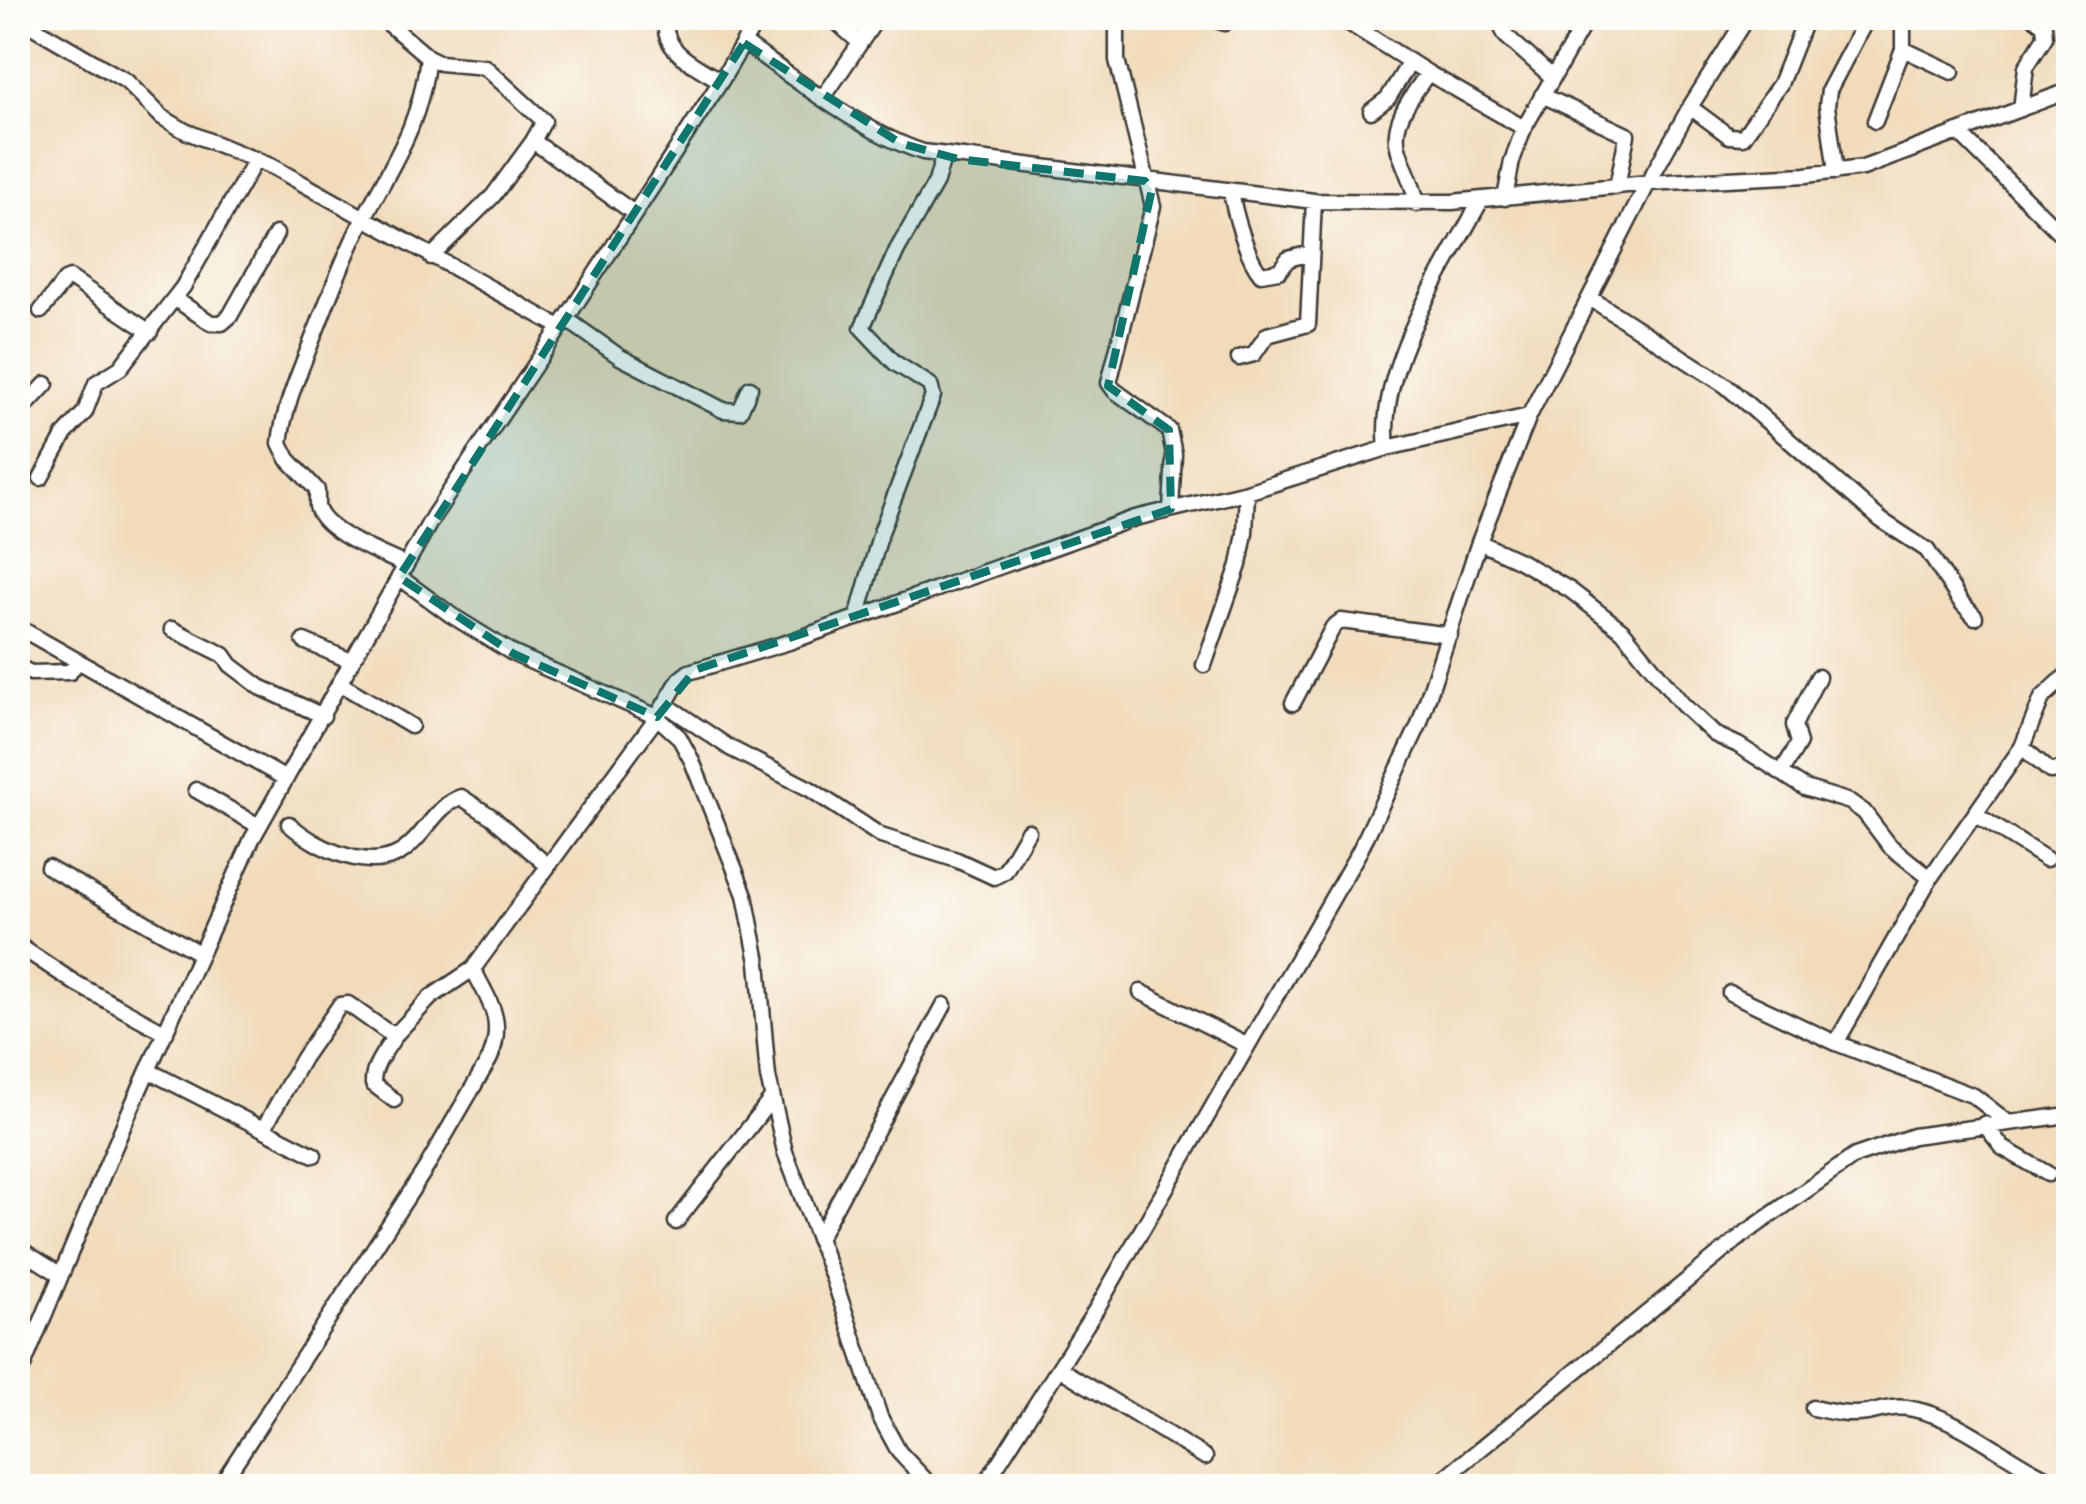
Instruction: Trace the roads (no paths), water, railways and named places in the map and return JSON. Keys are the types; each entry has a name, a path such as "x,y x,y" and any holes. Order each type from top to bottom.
{"street":[{"path":"18,18 126,81 174,125 206,142 273,167 431,257 730,413 740,411 750,388"},
{"path":"382,18 440,63 476,64 490,71 544,121 493,196 431,257"},
{"path":"667,18 664,26 671,46 721,81"},
{"path":"18,1378 199,953 260,826 434,514 563,323 758,18"},
{"path":"832,18 860,44"},
{"path":"1117,18 1117,60 1145,181 1152,189 1153,206 1109,382 1114,390 1169,430 1174,454 1171,508"},
{"path":"1340,18 1524,128"},
{"path":"1505,198 1524,128 1587,18"},
{"path":"984,1486 1060,1369 1360,850 1419,725 1479,542 1529,416 1648,183 1746,18"},
{"path":"1690,107 1728,136 1744,137 1780,84 1806,18"},
{"path":"1836,172 1829,90 1868,18"},
{"path":"1876,120 1903,49 1902,18"},
{"path":"2021,109 2026,66 2045,37 2044,25 2035,18"},
{"path":"1504,20 1506,36 1552,77"},
{"path":"823,98 874,24"},
{"path":"744,43 823,98 911,148 943,157 1314,201 1417,204 1648,183 1836,172 1896,158 2068,91"},
{"path":"1903,49 1952,72"},
{"path":"428,57 410,133 363,220 283,421 280,443 288,459 318,490 316,506 326,521 402,570 451,615 514,654 661,711 810,789 894,843 957,860 994,876 1005,871 1028,830"},
{"path":"1371,111 1388,98 1410,62"},
{"path":"1417,204 1413,182 1397,148 1396,134 1410,99 1428,73"},
{"path":"1542,96 1628,135 1618,186"},
{"path":"1958,132 2068,240"},
{"path":"533,141 634,213"},
{"path":"857,618 881,532 933,396 930,385 895,362 862,328 897,250 936,182 943,157"},
{"path":"42,478 65,434 85,412 96,384 120,368 176,299 256,159"},
{"path":"1231,191 1237,222 1254,266 1261,274 1279,271 1288,259 1311,253"},
{"path":"1388,448 1387,420 1404,349 1481,200"},
{"path":"1238,358 1254,354 1267,334 1308,324 1314,201"},
{"path":"176,299 211,323 222,323 230,316 276,234"},
{"path":"41,311 70,278 150,332"},
{"path":"1590,298 1725,385 1881,520 1927,550 1961,602 1976,617"},
{"path":"18,414 46,384"},
{"path":"394,1100 373,1084 372,1078 397,1033 430,997 473,969 661,711 680,679 689,672 761,652 1171,508 1247,492 1388,448 1529,416"},
{"path":"1204,666 1239,565 1246,533 1247,492"},
{"path":"1479,542 1570,590 1623,631 1684,705 1714,734 1805,788 1850,802 1864,812 1890,846 1930,878"},
{"path":"1293,704 1333,627 1341,621 1450,634"},
{"path":"18,628 286,779"},
{"path":"172,629 224,655 260,687 323,716"},
{"path":"304,641 351,662"},
{"path":"18,668 31,673 70,672 78,662"},
{"path":"1836,1043 1930,878 2022,747 2042,698 2068,674"},
{"path":"1781,773 1800,740 1795,722 1818,677"},
{"path":"339,683 410,726"},
{"path":"661,711 692,761 746,895 758,962 772,1098 785,1152 885,1430 899,1452 931,1486"},
{"path":"2022,747 2050,772 2068,769"},
{"path":"196,790 260,826"},
{"path":"289,824 334,854 390,856 407,849 450,801 461,797 492,816 548,866"},
{"path":"1975,814 2046,859"},
{"path":"48,867 199,953"},
{"path":"18,945 75,983 166,1033"},
{"path":"220,1486 426,1168 490,1058 497,1040 497,1021 473,969"},
{"path":"1141,992 1246,1046"},
{"path":"1730,994 1836,1043 1974,1096 2006,1122"},
{"path":"264,1128 303,1058 340,1005 348,1004 386,1031 397,1033"},
{"path":"818,1240 944,1006"},
{"path":"149,1071 314,1155"},
{"path":"676,1222 772,1098"},
{"path":"1435,1486 1730,1246 1831,1171 1892,1141 1984,1124 2068,1115"},
{"path":"1984,1124 2003,1148 2048,1174"},
{"path":"18,1248 61,1275"},
{"path":"1060,1369 1205,1457"},
{"path":"1813,1408 1839,1414 1864,1414 1891,1407 1913,1409 1960,1425 2036,1476 2066,1486"}]}
